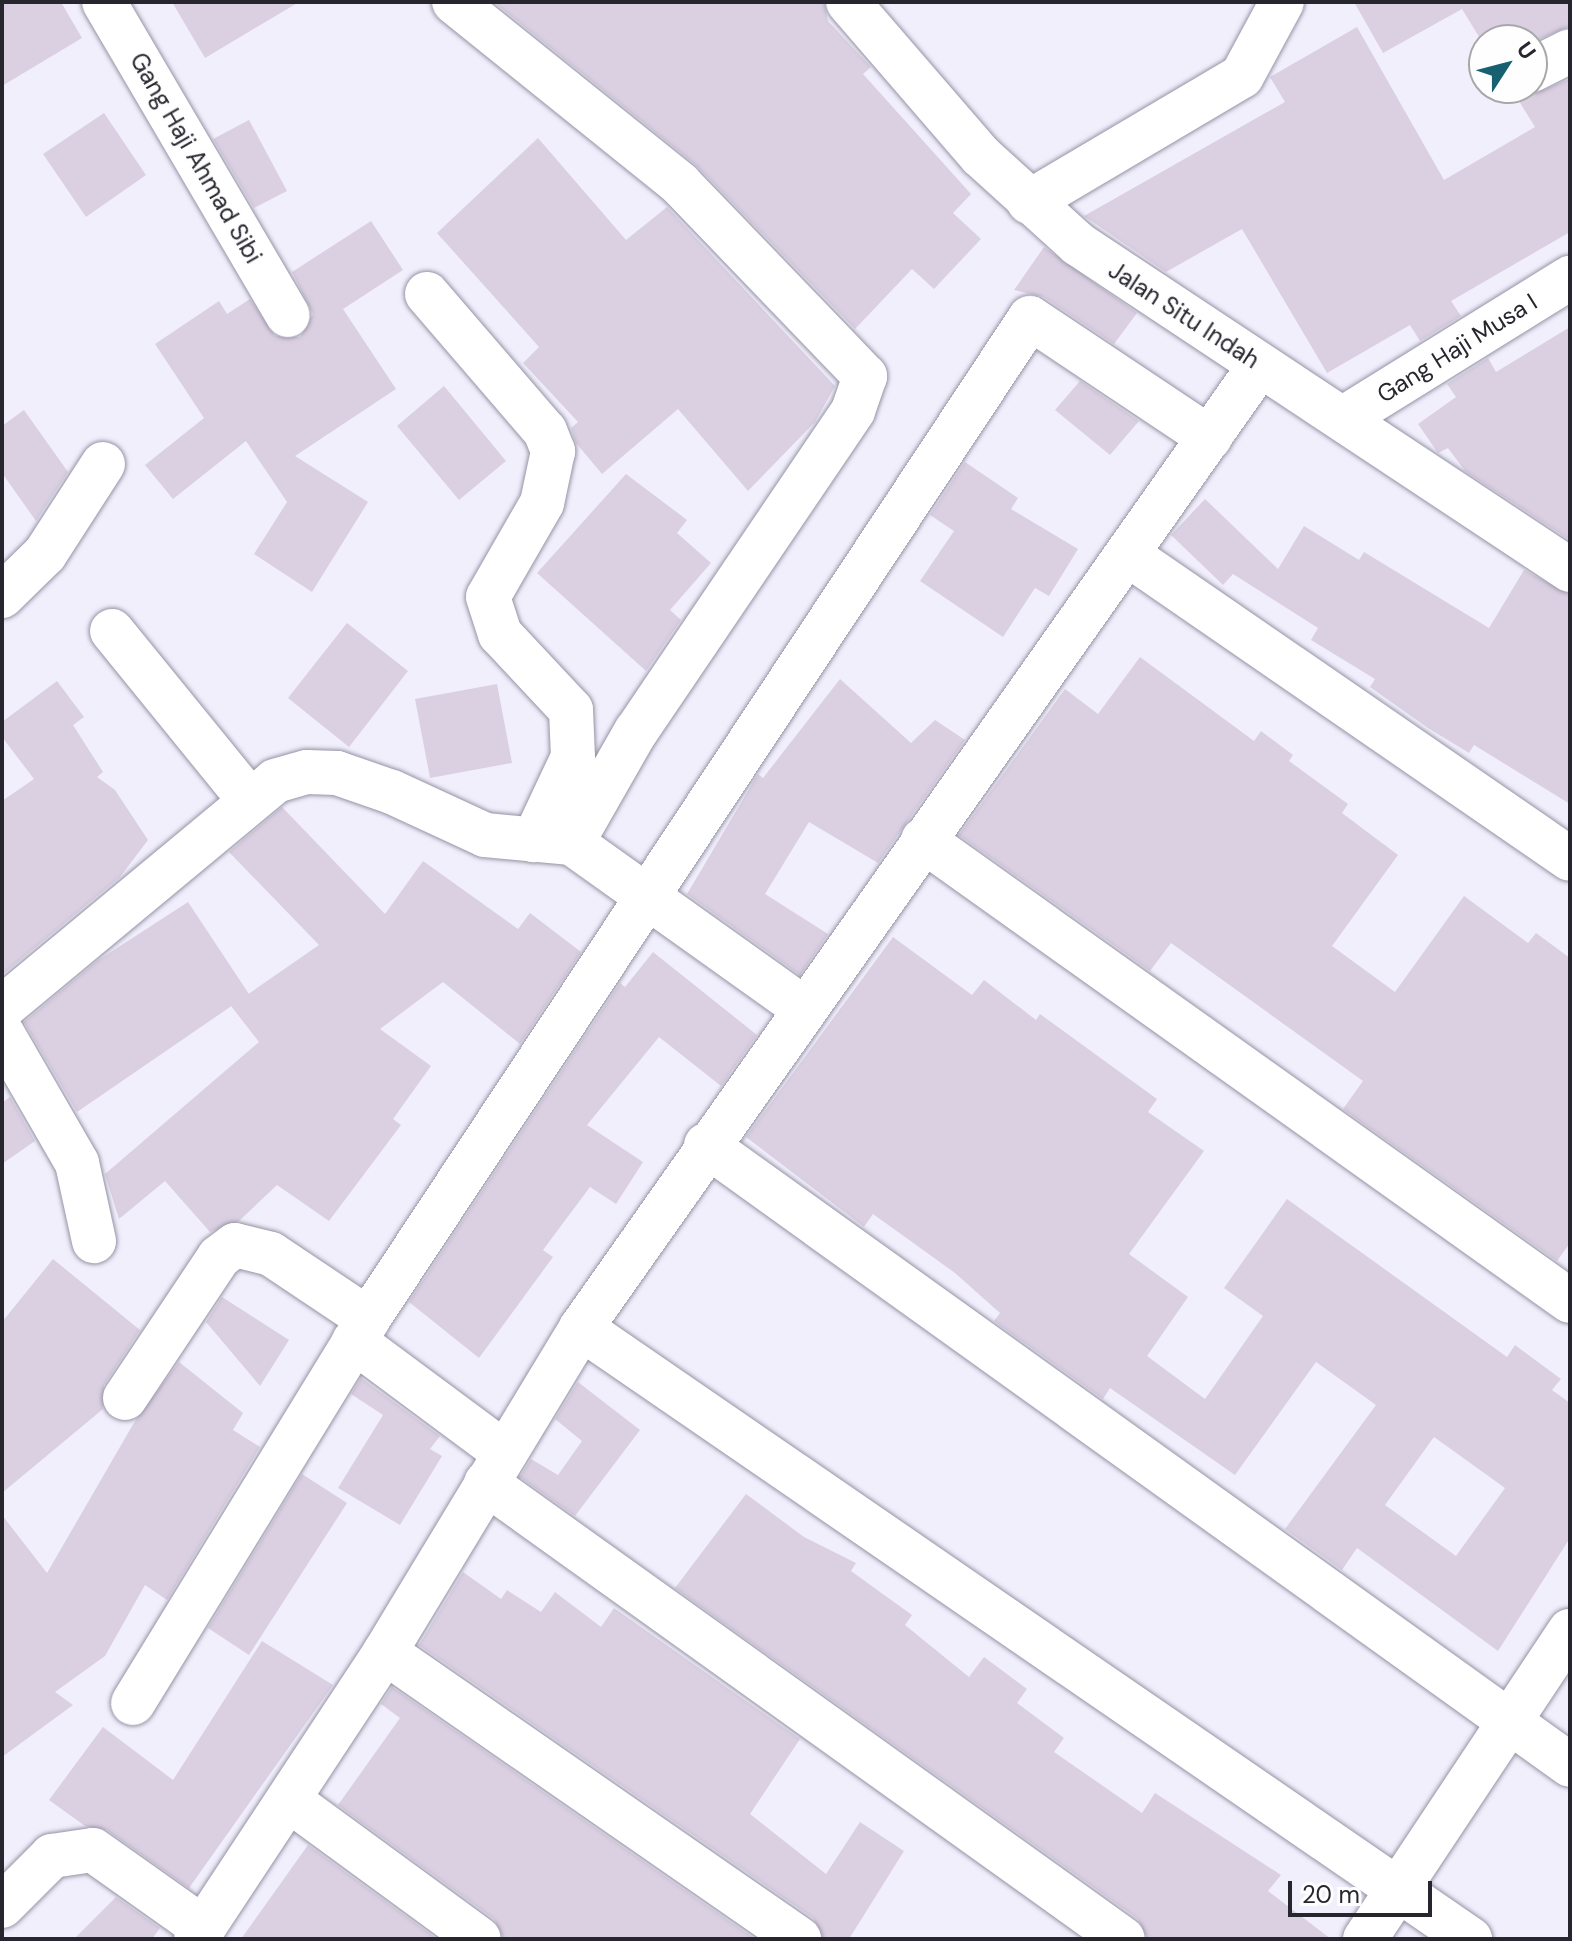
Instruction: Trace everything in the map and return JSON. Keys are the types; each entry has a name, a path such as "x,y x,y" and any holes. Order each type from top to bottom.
{"street":[{"name":"Gang Haji Ahmad Sibi","path":"104,2 288,315"},
{"path":"454,2 680,184 865,376 853,411 644,718 553,841"},
{"name":"Jalan Situ Indah","path":"848,2 1029,202 1135,287 1344,418 1570,570"},
{"path":"1029,202 1242,76 1282,2"},
{"path":"1548,62 1570,51"},
{"name":"Gang Haji Musa I","path":"1344,418 1570,278"},
{"path":"427,294 545,431 553,451 542,503 488,597 500,634 571,710 573,757 553,841"},
{"path":"133,1703 361,1330 1030,318 1210,438"},
{"path":"2,1906 52,1856 93,1850 200,1934 385,1652 581,1328 802,1007 1130,556 1260,365"},
{"path":"2,596 45,554 103,464"},
{"path":"1130,556 1570,859"},
{"path":"112,631 250,801"},
{"path":"2,1008 275,781 337,773 485,835 553,841 651,893 802,1007"},
{"path":"923,840 1570,1301"},
{"path":"2,1033 77,1163 90,1195 94,1241"},
{"path":"706,1145 1570,1765"},
{"path":"125,1398 219,1257 235,1245 271,1254 361,1330 495,1468 1123,1939"},
{"path":"581,1328 1470,1939"},
{"path":"1365,1939 1570,1631"},
{"path":"385,1652 799,1939"},
{"path":"289,1800 479,1939"}],"building":[{"path":"2,2 61,2 82,38 2,86"},
{"path":"172,2 299,2 205,58"},
{"path":"494,2 824,2 828,21 871,67 863,74 971,194 953,213 981,239 934,289 912,269 855,329 696,165"},
{"path":"1354,2 1570,2 1570,26 1548,35 1548,24 1471,24 1462,9 1383,53"},
{"path":"1357,27 1444,180 1535,127 1521,104 1548,104 1548,88 1570,79 1570,232 1451,301 1461,316 1420,341 1410,325 1327,373 1242,229 1166,272 1084,216 1285,102 1270,77"},
{"path":"104,113 146,175 86,217 43,154"},
{"path":"249,120 287,191 254,208 213,139"},
{"path":"538,138 626,240 667,207 835,386 815,422 748,491 678,409 602,474 576,443 571,428 578,422 523,363 539,347 437,233"},
{"path":"371,221 403,270 343,309 396,389 295,456 368,502 312,592 254,554 287,502 246,441 173,499 145,465 204,418 155,344 219,301 227,314 250,299 275,336 300,337 313,314 292,272"},
{"path":"1044,247 1137,313 1114,344 1044,297 1014,290"},
{"path":"1570,327 1570,540 1465,471 1448,448 1438,453 1418,424 1456,397 1447,384 1488,358 1496,372"},
{"path":"1080,381 1139,421 1110,455 1055,410"},
{"path":"444,386 506,461 459,500 397,426"},
{"path":"24,410 68,472 36,521 2,473 2,426"},
{"path":"965,462 1018,498 1011,509 1078,549 1049,596 1035,588 1003,637 920,581 954,531 930,515"},
{"path":"626,474 687,520 677,533 711,563 670,610 681,620 646,671 537,573"},
{"path":"1205,499 1278,569 1304,526 1359,560 1364,552 1489,628 1524,570 1570,595 1570,804 1474,745 1469,753 1428,728 1370,687 1375,679 1311,640 1318,628 1233,574 1223,585 1171,535"},
{"path":"347,623 408,671 349,747 288,698"},
{"path":"1140,657 1254,741 1261,731 1293,755 1289,761 1348,804 1342,813 1398,855 1332,946 1395,992 1464,896 1528,943 1536,933 1570,958 1570,1243 1557,1261 1343,1109 1363,1081 1171,943 1150,971 959,835 1065,689 1098,714"},
{"path":"840,679 911,743 935,720 965,740 878,863 809,822 765,894 828,934 800,975 687,894 758,774 763,778"},
{"path":"57,681 84,717 73,725 103,772 97,777 115,790 148,840 120,877 2,975 2,801 34,779 2,737 2,722"},
{"path":"497,684 512,763 430,778 415,699"},
{"path":"282,807 385,914 423,861 518,929 530,913 581,952 520,1044 443,982 380,1029 431,1066 393,1119 401,1125 329,1221 277,1185 239,1221 210,1232 165,1181 119,1219 105,1174 259,1042 231,1006 319,945 229,852"},
{"path":"188,902 249,994 77,1112 24,1022 97,961"},
{"path":"893,937 972,995 984,980 1036,1020 1040,1014 1157,1099 1148,1112 1204,1151 1129,1254 1188,1297 1147,1356 1205,1399 1263,1316 1224,1288 1287,1199 1507,1357 1515,1345 1561,1379 1552,1390 1570,1403 1570,1538 1498,1651 1357,1548 1342,1570 1285,1529 1376,1405 1316,1362 1235,1475 1110,1388 1103,1399 994,1321 1000,1313 955,1273 873,1214 864,1227 746,1137","holes":["1434,1437 1505,1488 1456,1556 1385,1505"]},
{"path":"653,952 757,1035 721,1086 659,1037 587,1125 643,1162 616,1204 590,1187 543,1250 553,1257 479,1358 409,1302 620,983 625,987"},
{"path":"10,1097 35,1141 2,1164 2,1103"},
{"path":"53,1259 140,1330 104,1385 103,1409 2,1493 2,1322"},
{"path":"222,1297 289,1340 260,1386 206,1322"},
{"path":"179,1362 243,1413 233,1430 260,1447 167,1600 145,1585 105,1656 55,1692 73,1705 2,1757 2,1515 47,1573 135,1421"},
{"path":"361,1378 440,1436 430,1449 442,1456 400,1525 338,1488 383,1415 351,1394"},
{"path":"578,1382 640,1430 575,1516 520,1477 531,1459 558,1475 582,1441 555,1419"},
{"path":"302,1474 347,1503 249,1655 208,1628"},
{"path":"746,1494 804,1537 856,1563 851,1571 912,1615 905,1625 969,1677 984,1657 1027,1689 1017,1703 1064,1738 1054,1752 1142,1813 1155,1793 1281,1875 1268,1891 1331,1939 1148,1939 1138,1919 675,1588"},
{"path":"463,1572 501,1599 507,1590 541,1612 555,1592 601,1627 614,1608 800,1739 750,1814 826,1874 860,1822 904,1851 849,1939 824,1939 813,1918 419,1645"},
{"path":"262,1641 333,1685 189,1888 107,1830 85,1826 49,1800 103,1727 173,1780"},
{"path":"392,1687 755,1939 504,1939 494,1919 338,1805 400,1718 381,1704"},
{"path":"308,1845 437,1939 241,1939"},
{"path":"116,1897 160,1928 152,1939 74,1939"}]}
